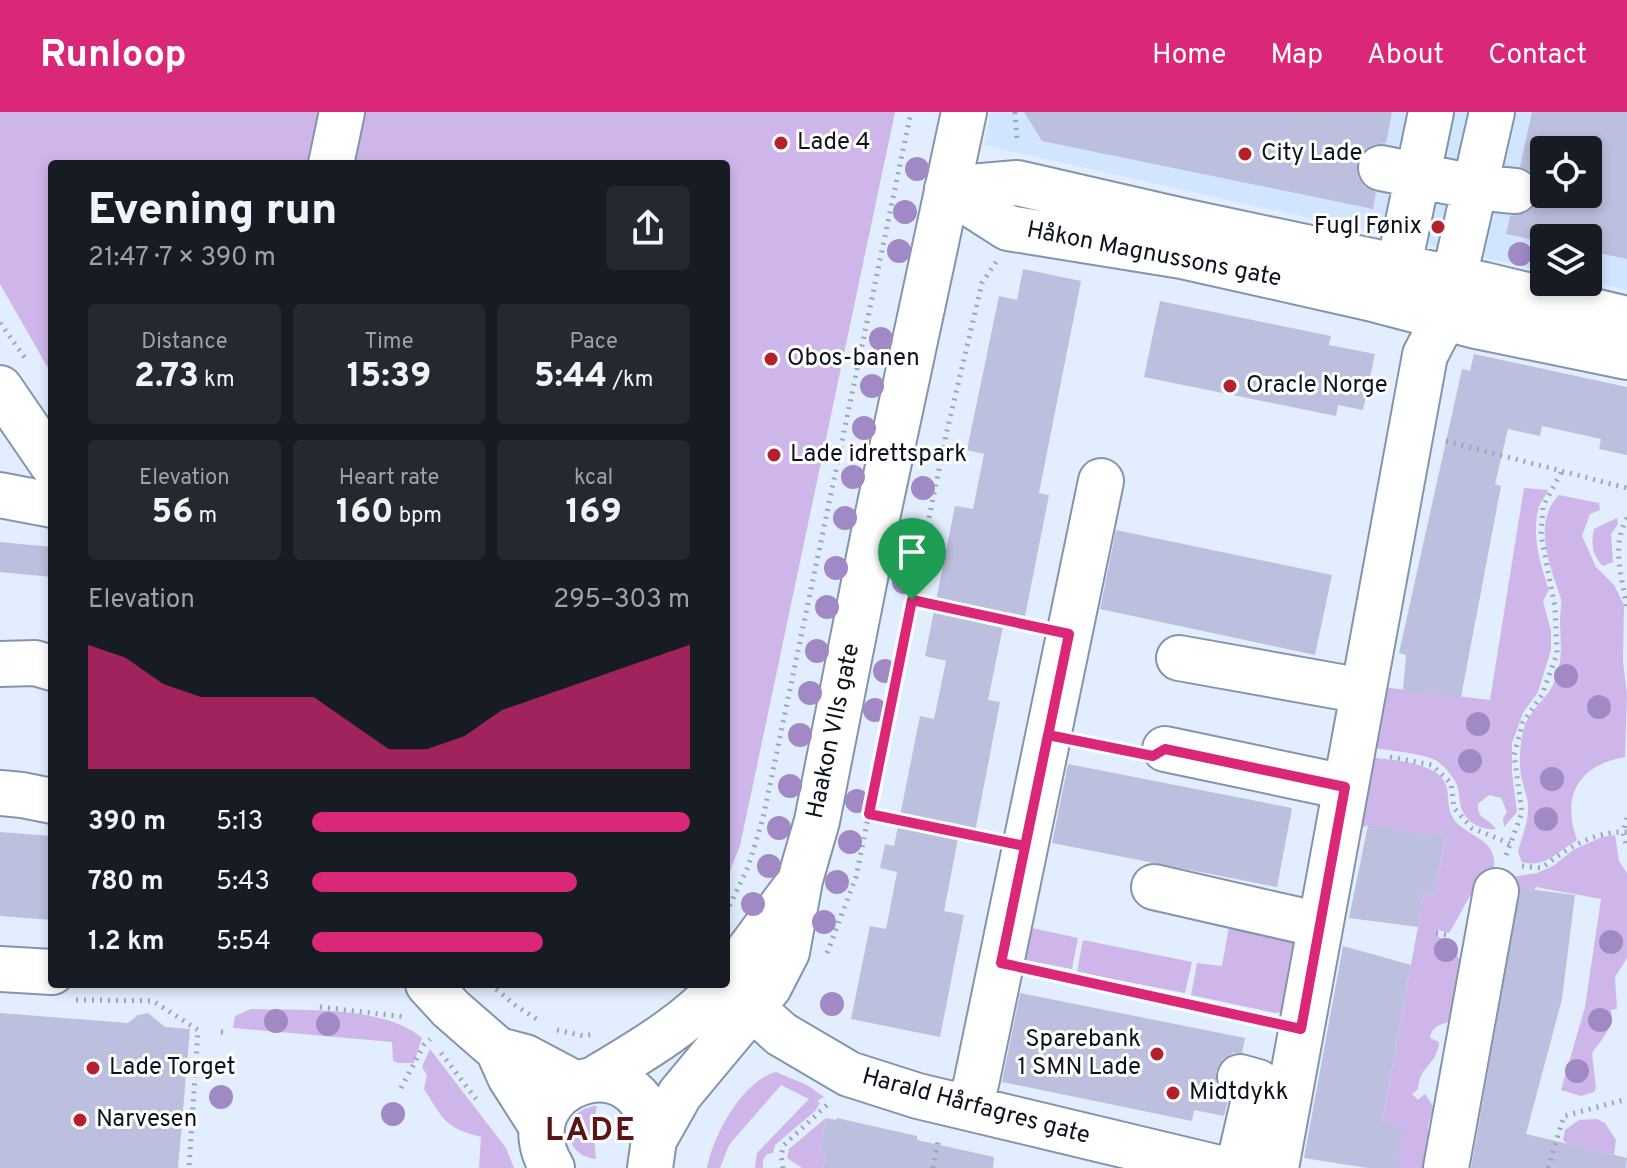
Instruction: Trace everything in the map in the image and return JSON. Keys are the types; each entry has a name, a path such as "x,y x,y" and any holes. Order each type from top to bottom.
{"street":[{"path":"332,160 342,112"},
{"name":"Haakon VIIs gate","path":"649,1159 734,991 800,880 817,821 874,532 964,112"},
{"path":"1395,285 1400,172 1431,112"},
{"path":"1276,1168 1425,355 1494,189 1492,112"},
{"path":"1400,172 1494,189"},
{"name":"Håkon Magnussons gate","path":"947,189 1017,183 1187,222 1395,285 1448,297 1627,319"},
{"name":"Håkon Magnussons gate","path":"1448,297 1476,326 1627,357"},
{"path":"0,388 48,458"},
{"path":"955,1116 976,1084 1101,481"},
{"path":"0,495 48,504"},
{"path":"1179,658 1363,691"},
{"path":"0,664 35,663 48,667"},
{"path":"1165,749 1348,769"},
{"path":"0,793 48,800"},
{"path":"1446,1168 1499,877"},
{"path":"1154,887 1320,925"},
{"path":"0,969 48,983"},
{"name":"Haakon VIIs gate","path":"548,1157 547,1109 559,1094 654,1043 691,1016 734,991"},
{"name":"Harald Hårfagres gate","path":"734,991 781,1034 846,1072 918,1096 955,1116 1219,1168"},
{"path":"419,1001 451,1009 498,1050 548,1157"},
{"path":"498,1050 525,1057 585,1081 615,1081 632,1090 645,1103 653,1121 649,1159"},
{"path":"1238,1168 1258,1082 1240,1077"}],"path":[{"path":"730,905 748,867 763,818 911,112"},
{"path":"1015,112 1017,141"},
{"path":"823,963 856,877 975,310 982,283 997,260"},
{"path":"964,307 975,310"},
{"path":"1411,432 1627,488"},
{"path":"1499,877 1522,813 1514,755 1523,722 1542,695 1557,654 1555,607 1541,535 1543,506 1562,471"},
{"path":"1627,518 1622,527 1618,559 1627,608"},
{"path":"912,600 1069,634"},
{"path":"1048,735 1153,756 1165,749"},
{"path":"1348,769 1432,765 1451,783 1454,808 1472,828 1511,844"},
{"path":"869,814 1025,846"},
{"path":"1627,818 1627,849"},
{"path":"1499,877 1542,868 1565,849 1602,833 1625,832"},
{"path":"1436,933 1447,935"},
{"path":"1001,963 1301,1029"},
{"path":"70,988 153,1001 198,1030 189,1168"},
{"path":"495,988 540,1021"},
{"path":"320,1007 419,1001"},
{"path":"420,1028 483,1108"},
{"path":"552,1029 584,1036 596,1033"},
{"path":"401,1088 430,1039"},
{"path":"783,1168 781,1155 784,1145 846,1072"},
{"path":"1548,1168 1564,1116 1627,1099"},
{"path":"933,1168 955,1116"}],"shaded area":[{"name":"Lade idrettspark","path":"0,112 895,112 740,846 730,870 730,160 48,160 48,368 0,284"},
{"path":"991,112 1627,112 1627,290 1602,284 1602,224 1530,224 1530,268 984,145"},
{"path":"1524,488 1548,490 1539,507 1536,538 1549,590 1543,601 1551,631 1551,650 1538,692 1523,713 1512,743 1517,812 1504,827 1503,818 1507,812 1501,798 1489,795 1478,804 1478,809 1481,816 1496,829 1490,829 1478,826 1464,815 1455,782 1437,761 1364,746 1374,686 1490,700"},
{"path":"1559,495 1599,503 1600,510 1590,514 1582,536 1596,567 1614,585 1624,605 1623,661 1627,695 1625,757 1596,767 1578,785 1571,809 1577,840 1551,858 1530,864 1522,862 1518,852 1528,811 1520,752 1525,725 1550,690 1560,664 1561,601 1549,560 1545,532 1546,519"},
{"path":"1617,518 1618,524 1611,534 1613,562 1603,566 1593,549 1594,529"},
{"path":"1362,756 1409,763 1435,772 1446,785 1454,820 1483,841 1493,856 1491,874 1471,895 1449,933 1438,930 1438,937 1447,939 1463,965 1455,1020 1433,1030 1430,1038 1439,1042 1438,1049 1419,1081 1418,1089 1412,1094 1418,1100 1425,1094 1433,1106 1428,1129 1432,1142 1428,1162 1423,1168 1397,1168 1382,1123 1424,894 1434,896 1446,838 1368,825 1351,833"},
{"path":"1615,835 1619,861 1627,873 1627,958 1615,977 1617,1009 1611,1010 1609,1028 1592,1053 1596,1088 1594,1092 1581,1096 1561,1090 1585,1007 1601,899 1536,887 1534,890 1518,888 1512,927 1507,927 1505,878 1537,873 1553,866 1573,850 1602,837"},
{"path":"1230,921 1301,943 1283,1012 1191,995 1197,963 1222,966"},
{"path":"1032,928 1078,938 1072,969 1025,960"},
{"path":"1083,940 1192,962 1185,993 1077,972"},
{"path":"251,1009 316,1010 364,1015 406,1027 422,1038 414,1063 397,1063 393,1060 392,1042 233,1028 235,1016"},
{"path":"430,1049 506,1148 514,1168 479,1168 481,1137 452,1126 436,1108 424,1089 427,1075 422,1067"},
{"path":"776,1072 807,1085 824,1097 817,1101 820,1103 815,1111 775,1145 773,1153 767,1154 763,1160 763,1168 755,1168 757,1153 809,1099 781,1085 729,1145 720,1168 707,1168 731,1111 752,1086"},
{"path":"597,1106 593,1128 596,1159 584,1156 575,1149 569,1132 576,1115"},
{"path":"826,1118 819,1152 826,1154 823,1168 802,1168 787,1158 789,1149"},
{"path":"1597,1119 1605,1123 1616,1140 1614,1155 1567,1144 1563,1140 1565,1130 1579,1120"}],"building":[{"name":"City Lade","path":"1024,112 1392,112 1386,143 1372,145 1363,151 1357,162 1358,177 1365,187 1376,192 1373,209 1042,141"},
{"path":"1532,112 1627,112 1627,259 1602,254 1602,224 1530,224 1530,239 1506,234 1510,216 1526,213 1532,208 1602,208 1602,136 1530,136 1530,171 1520,167"},
{"path":"1023,269 1081,281 1039,493 1049,495 1025,616 1006,612 988,700 1000,702 975,832 960,828 944,911 964,915 940,1037 851,1019 870,926 886,929 897,872 880,868 885,844 894,846 920,716 934,719 946,661 925,656 955,506 973,509 984,454 967,450 999,296 1017,300"},
{"path":"1160,301 1331,336 1329,345 1375,354 1363,410 1338,405 1336,416 1144,377"},
{"path":"1474,354 1627,387 1627,455 1599,449 1601,439 1542,426 1540,436 1508,429 1495,484 1501,486 1461,697 1403,691 1406,655 1399,653 1462,369 1470,371"},
{"path":"1116,530 1332,575 1315,655 1100,609"},
{"path":"0,542 48,547 48,577 0,572"},
{"path":"1068,764 1292,808 1277,887 1052,843"},
{"path":"1368,825 1446,837 1434,896 1424,894 1418,927 1349,918"},
{"path":"0,832 48,836 48,920 0,916"},
{"path":"1520,888 1575,895 1562,999 1526,1134 1627,1158 1626,1168 1471,1168"},
{"path":"1343,946 1411,965 1382,1122 1403,1128 1397,1168 1367,1168 1304,1158"},
{"path":"1020,993 1245,1038 1242,1053 1233,1053 1223,1059 1216,1071 1216,1084 1222,1094 1229,1098 1224,1116 1194,1110 1192,1121 1002,1082"},
{"name":"Lade Torget","path":"0,1013 128,1023 138,1015 148,1013 165,1027 190,1029 178,1168 0,1168"},
{"path":"826,1118 917,1136 917,1140 994,1157 993,1168 823,1168 826,1154 819,1153"}],"place":[{"name":"Lade 4","path":"781,143"},
{"name":"City Lade","path":"1245,154"},
{"name":"Fugl Fønix","path":"1438,227"},
{"name":"Obos-banen","path":"771,359"},
{"name":"Oracle Norge","path":"1230,386"},
{"name":"Lade idrettspark","path":"774,455"},
{"name":"Sparebank 1 SMN Lade","path":"1157,1054"},
{"name":"Lade Torget","path":"93,1068"},
{"name":"Midtdykk","path":"1173,1093"},
{"name":"Narvesen","path":"80,1120"}],"district":[{"name":"LADE","path":"591,1132"}],"route":[{"path":"912,600 869,814 1025,846 1048,735 1153,756 1165,749 1345,787 1301,1029 1001,963 1025,846 1048,735 1069,634 912,600"}]}
